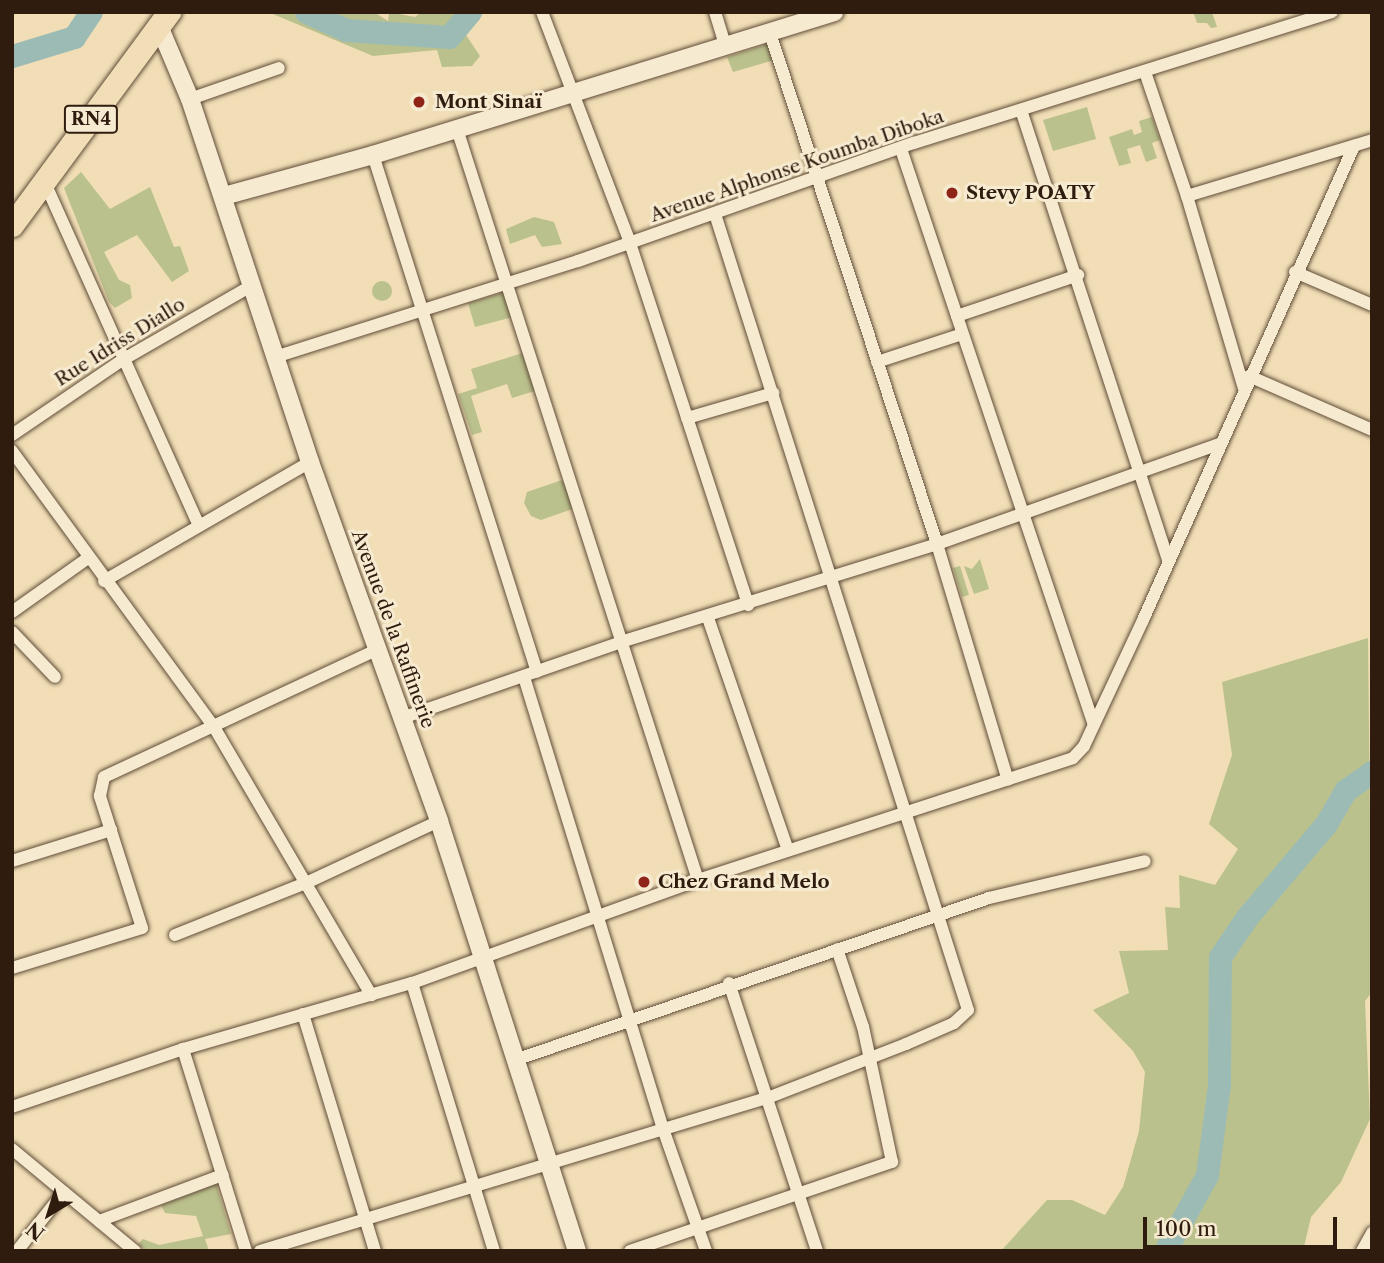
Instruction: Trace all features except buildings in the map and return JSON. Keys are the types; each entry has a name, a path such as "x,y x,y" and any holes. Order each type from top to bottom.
{"highway":[{"name":"RN4","path":"12,225 164,19"}],"street":[{"path":"542,12 630,243 748,605"},
{"path":"715,12 726,47"},
{"path":"224,196 373,155 834,12"},
{"name":"Avenue Alphonse Koumba Diboka","path":"275,358 630,243 901,149 1022,113 1332,12"},
{"name":"Avenue de la Raffinerie","path":"164,19 310,462 439,821 577,1251"},
{"path":"770,33 937,544 1007,780"},
{"path":"190,99 279,68"},
{"path":"1145,72 1187,196 1244,389"},
{"path":"1022,113 1078,275 1168,559"},
{"path":"457,129 624,641 698,880"},
{"path":"1187,196 1372,140"},
{"path":"12,1107 183,1049 482,960 698,880 909,814 1073,758 1094,725 1295,272 1354,146"},
{"path":"901,149 1094,725"},
{"path":"373,155 423,310 662,1126 706,1251"},
{"path":"45,183 199,526"},
{"path":"260,1251 662,1126 770,1097 954,1023 968,1010 909,814 715,214"},
{"path":"1295,272 1372,305"},
{"path":"957,316 1078,275"},
{"name":"Rue Idriss Diallo","path":"12,435 124,359 251,286"},
{"path":"877,362 962,334"},
{"path":"1250,376 1372,430"},
{"path":"687,418 773,393"},
{"path":"402,718 624,641 708,618 1022,516 1219,444"},
{"path":"12,451 104,581 214,727 371,995"},
{"path":"104,581 310,462"},
{"path":"12,612 88,558"},
{"path":"708,618 788,850"},
{"path":"12,632 55,677"},
{"path":"12,968 142,928 100,796 104,777 379,649"},
{"path":"175,935 306,883 439,821"},
{"path":"12,861 111,830"},
{"path":"515,1060 631,1023 729,983 1059,878 1145,861"},
{"path":"630,1251 799,1196 892,1162 870,1058 837,949"},
{"path":"412,983 494,1251"},
{"path":"729,983 770,1097 817,1251"},
{"path":"303,1014 375,1251"},
{"path":"183,1049 246,1251"},
{"path":"12,1149 135,1251"},
{"path":"99,1221 223,1175"},
{"path":"16,1251 64,1192"},
{"path":"1362,1251 1371,1236"}],"green space":[{"path":"268,12 374,12 388,21 389,12 415,17 421,12 479,12 468,21 466,35 480,56 472,66 442,67 437,50 373,56"},
{"path":"1212,12 1217,27 1211,28 1207,23 1197,23 1194,14"},
{"path":"768,44 774,60 733,72 727,57"},
{"path":"1087,107 1096,139 1053,151 1043,120"},
{"path":"1152,117 1160,140 1152,143 1157,158 1146,162 1140,145 1127,149 1131,163 1119,166 1109,137 1132,129 1134,135 1142,132 1139,121"},
{"path":"81,172 110,209 150,187 174,247 180,246 189,271 172,282 137,235 104,252 119,280 130,285 132,298 115,308 109,302 64,188"},
{"path":"534,217 554,222 562,244 542,247 535,235 510,244 506,229"},
{"path":"382,281 389,284 392,291 389,298 382,301 375,298 372,291 375,284"},
{"path":"506,292 513,317 475,327 468,303"},
{"path":"526,352 538,390 512,398 507,384 471,396 482,432 472,435 458,394 477,388 471,369"},
{"path":"562,480 578,507 541,520 531,516 524,503 527,492"},
{"path":"980,559 989,589 974,594 964,566 972,569"},
{"path":"960,566 969,595 962,597 953,568"},
{"path":"1368,638 1372,992 1365,1001 1370,1119 1341,1182 1311,1217 1303,1251 1001,1251 1047,1200 1072,1200 1105,1215 1123,1187 1139,1131 1145,1072 1133,1051 1093,1010 1129,993 1119,951 1168,950 1165,907 1180,908 1179,875 1215,885 1238,849 1209,824 1232,755 1222,682"},
{"path":"216,1184 231,1234 205,1239 209,1251 146,1251 138,1244 143,1239 159,1245 203,1236 196,1216 165,1213 161,1205"}],"waterway":[{"path":"12,56 74,37 91,12"},
{"path":"306,12 346,30 449,37 470,12"},
{"path":"1165,1251 1207,1175 1219,1085 1220,957 1247,917 1326,824 1346,790 1372,772"}],"place":[{"name":"Mont Sinaï","path":"419,102"},
{"name":"Stevy POATY","path":"952,193"},
{"name":"Chez Grand Melo","path":"644,882"}]}
